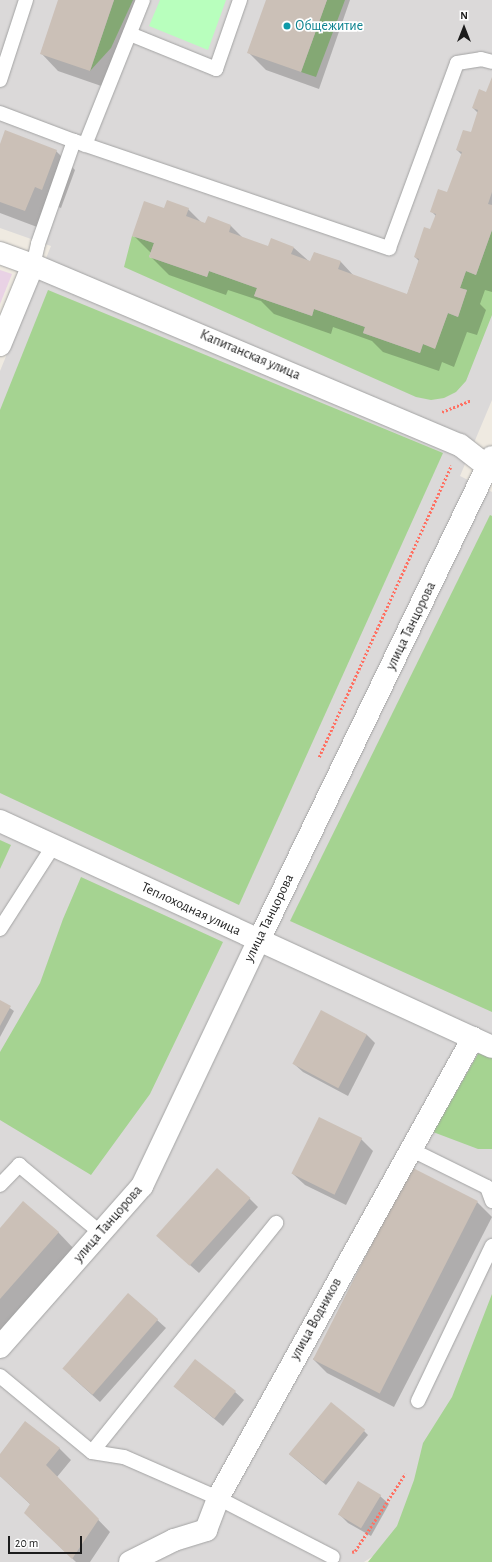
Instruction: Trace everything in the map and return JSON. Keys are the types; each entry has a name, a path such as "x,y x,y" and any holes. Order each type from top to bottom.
{"street":[{"name":"Капитанская улица","path":"0,253 33,265 460,445 490,465"},
{"path":"0,345 33,265"},
{"name":"улица Танцорова","path":"0,1347 142,1186 259,940 490,465"},
{"name":"Теплоходная улица","path":"0,821 483,1042"},
{"name":"улица Водников","path":"130,1562 174,1540 206,1530 218,1498 410,1149 483,1042"}],"lane":[{"path":"0,80 26,0"},
{"path":"33,265 38,244 80,143 130,34 143,0"},
{"path":"130,34 216,69 240,0"},
{"path":"0,113 80,143 389,248 457,63 481,59 492,62"},
{"path":"0,929 54,845"},
{"path":"410,1149 490,1186 492,1201"},
{"path":"0,1185 19,1165 101,1233"},
{"path":"92,1452 276,1223"},
{"path":"418,1401 492,1246"},
{"path":"0,1376 92,1452 124,1457 218,1498 333,1557"}],"path":[{"path":"316,764 460,445"},
{"path":"333,1557 355,1551 405,1474"}],"shaded area":[{"path":"0,0 492,0 492,400 460,476 492,492 492,1479 364,1562 0,1562 0,371 51,246 0,228"},
{"path":"0,270 12,274 0,304"}],"green space":[{"path":"114,0 133,0 111,48 90,71"},
{"path":"160,0 226,0 208,50 149,26"},
{"path":"327,0 345,0 316,77 301,72"},
{"path":"492,230 492,315 466,381 456,392 444,398 431,400 416,397 124,267 132,236 154,243 149,257 207,277 209,271 257,288 254,296 312,316 314,309 365,327 363,333 420,353 423,344 435,348 448,313 458,317 467,290 460,288 466,271 476,275"},
{"path":"48,290 443,453 239,905 0,793 0,410"},
{"path":"490,515 492,516 492,1012 290,921"},
{"path":"0,840 11,845 0,869"},
{"path":"81,877 223,942 150,1094 91,1175 0,1120 0,1052 40,983 63,919"},
{"path":"479,1052 492,1058 492,1149 478,1149 433,1132"},
{"path":"492,1294 492,1562 368,1562 397,1526 414,1480 423,1443 452,1397"}],"building":[{"path":"58,0 114,0 90,71 40,54"},
{"name":"Общежитие","path":"266,0 327,0 301,72 247,53"},
{"path":"492,77 492,192 488,204 492,205 492,230 476,275 466,271 460,288 467,290 458,317 448,313 435,349 423,344 420,353 363,333 365,327 314,309 312,316 254,296 257,288 209,271 207,277 149,257 154,243 132,236 144,201 164,208 167,200 189,208 186,216 205,223 208,216 231,225 229,232 268,246 271,238 294,247 291,254 310,261 314,252 341,261 338,269 407,294 419,259 414,257 424,227 430,229 436,214 430,212 438,189 447,192 462,152 456,150 463,130 471,132 478,110 472,108 479,89 486,92"},
{"path":"5,130 57,150 42,190 35,187 25,211 0,202 0,144"},
{"path":"0,1000 11,1006 0,1026"},
{"path":"321,1010 367,1034 338,1088 292,1064"},
{"path":"319,1117 362,1138 335,1195 291,1174"},
{"path":"411,1167 478,1201 380,1394 313,1359"},
{"path":"217,1168 250,1198 190,1266 156,1236"},
{"path":"23,1201 59,1232 0,1299 0,1228"},
{"path":"128,1293 158,1319 93,1395 62,1368"},
{"path":"195,1359 236,1391 214,1419 173,1387"},
{"path":"331,1402 365,1430 323,1482 289,1454"},
{"path":"25,1421 60,1448 46,1465 99,1519 72,1559 24,1513 30,1504 0,1476 0,1454"},
{"path":"358,1481 381,1495 361,1528 338,1514"}],"place":[{"name":"Общежитие","path":"287,26"}]}
